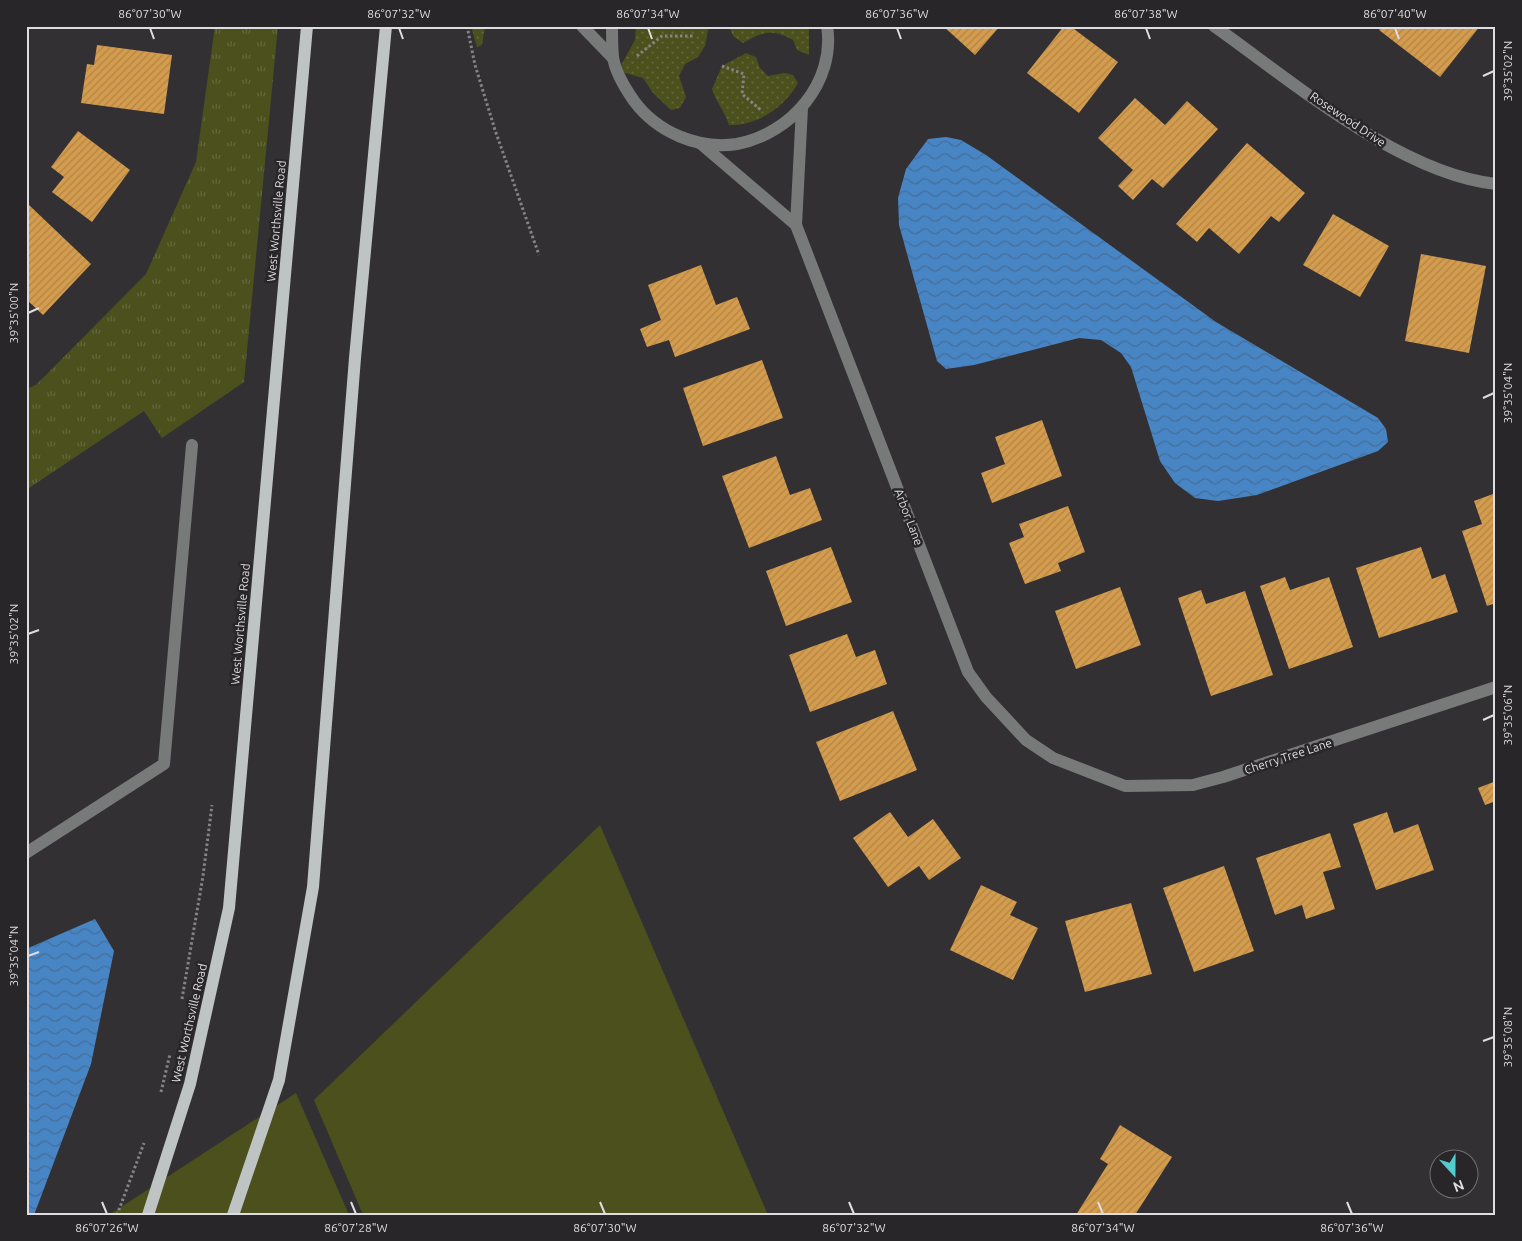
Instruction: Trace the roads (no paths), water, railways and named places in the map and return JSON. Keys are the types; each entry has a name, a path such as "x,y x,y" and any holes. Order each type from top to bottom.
{"main road":[{"name":"West Worthsville Road","path":"148,1215 190,1084 229,908 307,26"},
{"path":"233,1215 279,1080 314,887 355,358 386,26"}],"street":[{"path":"582,26 613,58"},
{"path":"612,26 613,58 624,88 643,114 669,133 700,143 737,144 773,132 802,108 817,87 826,63 831,30"},
{"name":"Rosewood Drive","path":"1214,26 1346,119 1400,154 1459,176 1496,184"},
{"name":"Arbor Lane","path":"802,108 796,225 968,672 986,697 1026,740 1053,758 1076,767"},
{"name":"Arbor Lane","path":"700,143 796,225"},
{"path":"26,853 164,764 192,445"},
{"name":"Cherry Tree Lane","path":"1076,767 1125,786 1193,784 1233,774 1496,687"}],"water":[{"path":"946,137 961,140 986,155 1216,322 1378,418 1386,429 1388,442 1378,451 1257,495 1218,501 1195,498 1175,483 1160,461 1131,367 1121,353 1101,340 1079,338 974,365 946,369 937,361 899,225 898,198 906,169 928,139"},
{"path":"95,919 114,951 91,1064 34,1215 26,1215 26,949"}]}
